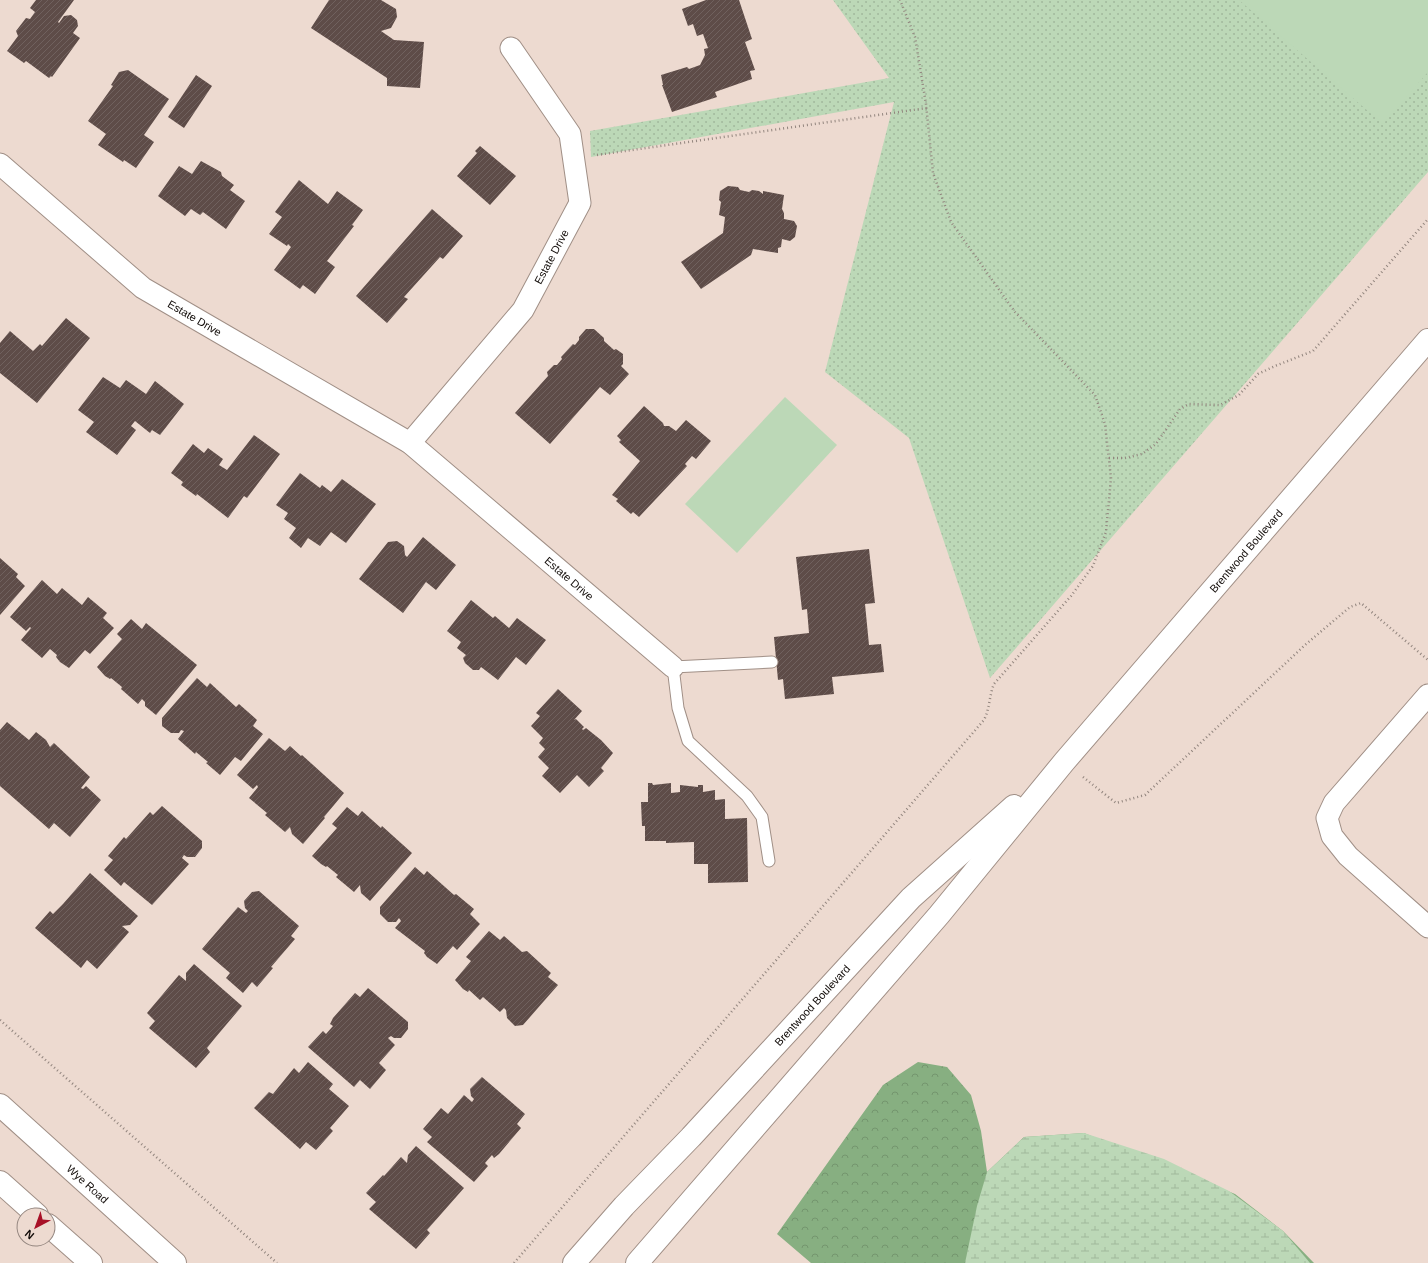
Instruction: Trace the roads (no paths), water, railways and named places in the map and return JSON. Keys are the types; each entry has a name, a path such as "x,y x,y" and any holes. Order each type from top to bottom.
{"street":[{"name":"Estate Drive","path":"410,443 523,310 580,203 570,134 511,48"},
{"name":"Estate Drive","path":"0,164 143,288 410,443 672,667"},
{"name":"Brentwood Boulevard","path":"637,1263 934,921 1064,762 1428,340"},
{"path":"1428,695 1334,803 1327,818 1332,836 1348,856 1428,927"},
{"name":"Brentwood Boulevard","path":"574,1263 624,1206 691,1137 911,898 1064,762"},
{"name":"Wye Road","path":"0,1105 175,1263"},
{"path":"0,1182 28,1207"},
{"path":"591,1263 624,1206"},
{"path":"56,1232 91,1263"}],"lane":[{"path":"769,861 762,817 747,796 688,741 678,708 672,667 772,662"}]}
